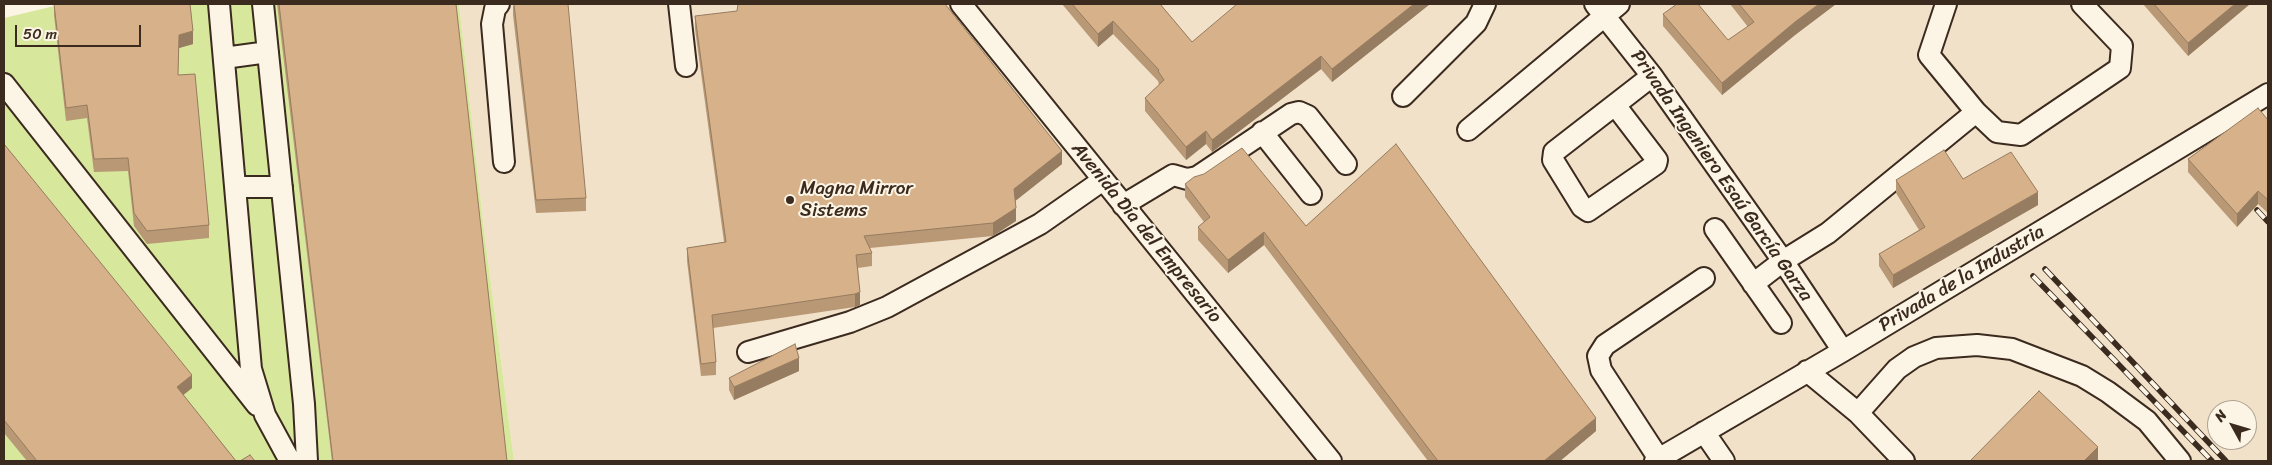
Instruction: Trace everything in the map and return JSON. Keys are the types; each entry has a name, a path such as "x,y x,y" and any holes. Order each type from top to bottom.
{"street":[{"path":"219,4 251,369 265,415"},
{"path":"262,4 304,404 306,461"},
{"path":"499,4 492,24 504,162"},
{"path":"679,4 686,66"},
{"name":"Avenida Día del Empresario","path":"961,4 1331,461"},
{"path":"1403,96 1476,23 1486,4"},
{"path":"1946,4 1929,55 1976,112 1997,132 2021,135 2120,68 2122,46 2082,4"},
{"path":"1468,130 1606,8"},
{"name":"Privada Ingeniero Esaú García Garza","path":"1606,8 1783,261 1843,351"},
{"path":"224,58 268,52"},
{"path":"1615,105 1656,160 1656,164 1588,210 1582,206 1553,160 1554,152 1652,76"},
{"path":"4,84 265,415 290,461"},
{"name":"Privada de la Industria","path":"1657,460 1843,351 2268,94"},
{"path":"1123,205 1173,175 1187,179 1197,177 1262,132 1291,114 1299,112 1308,116 1346,164"},
{"path":"1753,284 1783,261 1828,233 1976,112"},
{"path":"1262,132 1311,194"},
{"path":"748,352 850,322 887,307 1040,224 1103,180"},
{"path":"235,187 282,187"},
{"path":"1715,229 1781,323"},
{"path":"1657,460 1601,370 1598,356 1605,346 1704,278"},
{"path":"1858,413 1897,369 1914,357 1936,348 1977,345 2012,349 2082,376 2108,392 2147,421 2180,461"},
{"path":"1807,371 1858,413 1904,461"},
{"path":"1704,432 1724,461"}],"shaded area":[{"path":"459,4 2268,4 2268,461 514,461 484,231"}],"green space":[{"path":"63,4 459,4 484,231 514,461 4,461 4,18"}],"building":[{"path":"54,4 190,4 193,31 179,35 178,75 195,74 209,225 147,231 134,213 128,158 94,159 87,105 66,108"},
{"path":"279,4 456,4 507,461 333,461"},
{"path":"514,4 568,4 586,198 536,200"},
{"path":"738,4 945,4 1062,151 1014,189 1016,208 993,223 864,236 872,253 856,255 860,292 712,315 716,362 701,364 687,248 726,242 695,16 737,11"},
{"path":"1072,4 1160,4 1192,42 1237,4 1414,4 1332,69 1321,56 1212,140 1206,131 1186,147 1145,98 1164,80 1159,70 1113,21 1098,34"},
{"path":"1677,4 1698,4 1728,40 1754,22 1739,4 1819,4 1722,83 1663,14"},
{"path":"2154,4 2235,4 2188,43"},
{"path":"2258,108 2268,120 2268,200 2258,191 2237,214 2188,159"},
{"path":"4,144 192,375 177,387 236,461 37,461 4,420"},
{"path":"1396,144 1596,418 1544,461 1438,461 1264,232 1228,260 1198,227 1210,217 1185,184 1194,177 1204,174 1242,148 1306,226"},
{"path":"1944,150 1963,179 2011,152 2038,192 1893,275 1879,254 1925,227 1896,180"},
{"path":"795,344 799,358 734,387 729,378"},
{"path":"2039,391 2098,447 2084,461 1970,461"},
{"path":"250,455 255,461 240,461"}],"railway":[{"path":"2257,210 2268,222"},
{"path":"2045,269 2226,461"},
{"path":"2033,276 2212,461"}],"place":[{"name":"Magna Mirror Sistems","path":"790,200"}]}
